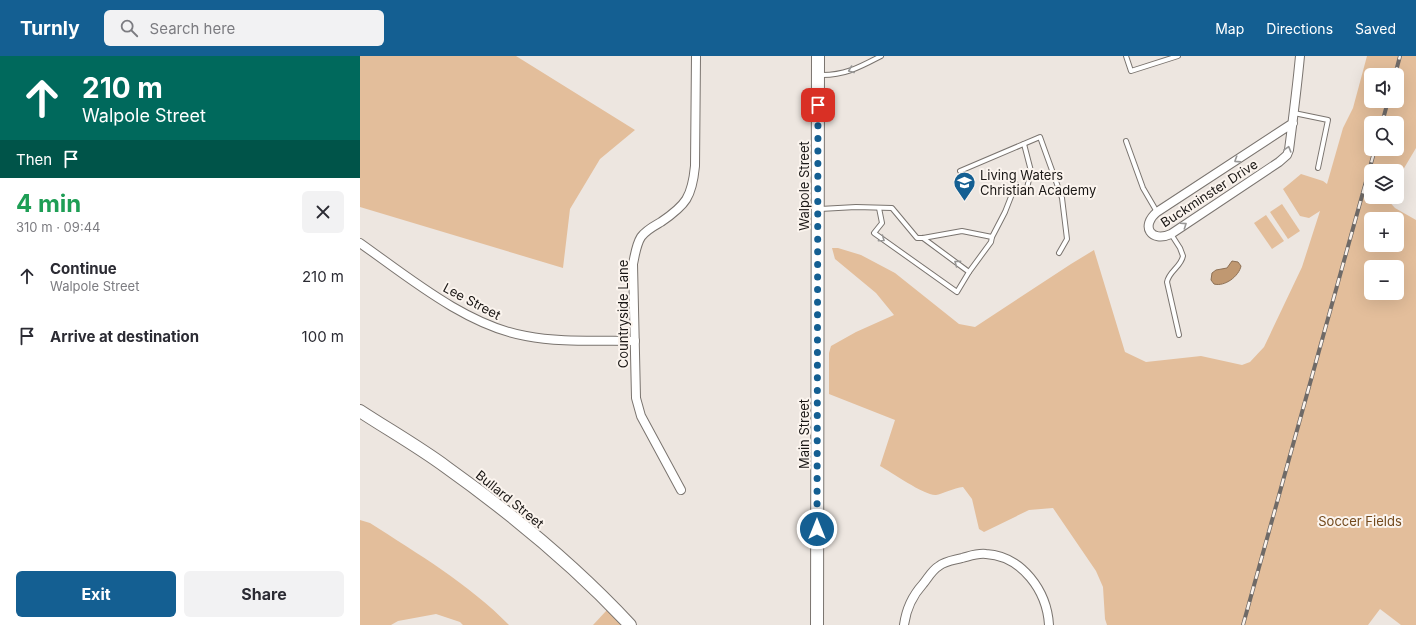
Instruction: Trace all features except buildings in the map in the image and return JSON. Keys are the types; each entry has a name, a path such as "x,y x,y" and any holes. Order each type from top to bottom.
{"main road":[{"name":"Walpole Street","path":"818,56 818,243"},
{"name":"Main Street","path":"817,625 818,243"},
{"name":"Bullard Street","path":"360,411 445,466 509,514 602,595 630,625"}],"street":[{"name":"Countryside Lane","path":"681,490 641,416 636,398 633,264 636,248 641,237 648,230 680,208 689,197 694,182 696,56"},
{"name":"Buckminster Drive","path":"1293,123 1156,212 1149,219 1148,223 1148,228 1153,235 1162,237 1171,234 1284,159 1289,150 1293,123 1300,56"},
{"name":"Lee Street","path":"360,243 444,301 492,327 526,336 560,340 635,341"},
{"path":"904,625 913,597 930,574 939,565 977,554 987,554 1004,558 1022,570 1038,588 1043,597 1049,625"}],"lane":[{"path":"818,75 831,75 846,72 881,56"},
{"path":"1126,56 1131,71 1178,56"},
{"path":"1294,113 1328,120 1318,168"},
{"path":"960,171 1040,137 1062,198 1067,239 1059,253"},
{"path":"1126,141 1143,188 1156,212"},
{"path":"1024,144 1031,171 1027,188"},
{"path":"880,208 882,222 874,233 957,292 969,272 991,242 1016,184"},
{"path":"818,209 856,207 892,208 912,234 917,238 962,232 992,237"},
{"path":"1171,234 1180,248 1182,256 1182,260 1170,274 1167,282 1178,335"},
{"path":"923,238 969,272"}],"green space":[{"path":"360,56 516,56 635,130 600,159 570,209 563,268 360,207"},
{"name":"Soccer Fields","path":"1367,56 1416,56 1416,148 1404,168 1404,164 1364,164 1364,204 1391,204 1402,212 1364,212 1364,252 1404,252 1404,213 1416,220 1416,625 1401,625 1380,609 1368,625 1107,625 1105,619 1103,587 1096,571 1053,508 1029,510 984,532 979,529 972,499 963,487 936,495 931,494 916,488 880,466 895,420 829,394 829,353 831,346 856,332 894,315 876,293 835,259 832,248 838,248 861,255 895,273 959,324 975,327 1094,250 1125,352 1146,362 1201,356 1242,365 1250,362 1264,347 1302,267 1320,211 1309,218 1300,216 1283,189 1301,174 1323,181 1327,184 1343,128 1353,108"},
{"path":"1282,204 1300,231 1288,239 1270,212"},
{"path":"1266,215 1284,241 1272,249 1254,223"},
{"path":"360,520 370,523 425,558 477,596 509,625 463,625 460,622 436,614 398,621 391,625 360,625"},
{"path":"607,610 621,625 593,625"}],"shaded area":[{"path":"1232,261 1238,262 1241,266 1240,270 1231,280 1223,284 1214,284 1211,280 1212,273 1216,270 1227,268"}],"railway":[{"path":"1397,68 1400,56"},
{"path":"1384,116 1386,108"},
{"path":"1243,625 1373,156"}],"place":[{"name":"Living Waters Christian Academy","path":"964,202"}],"route":[{"path":"817,529 818,105"}]}
